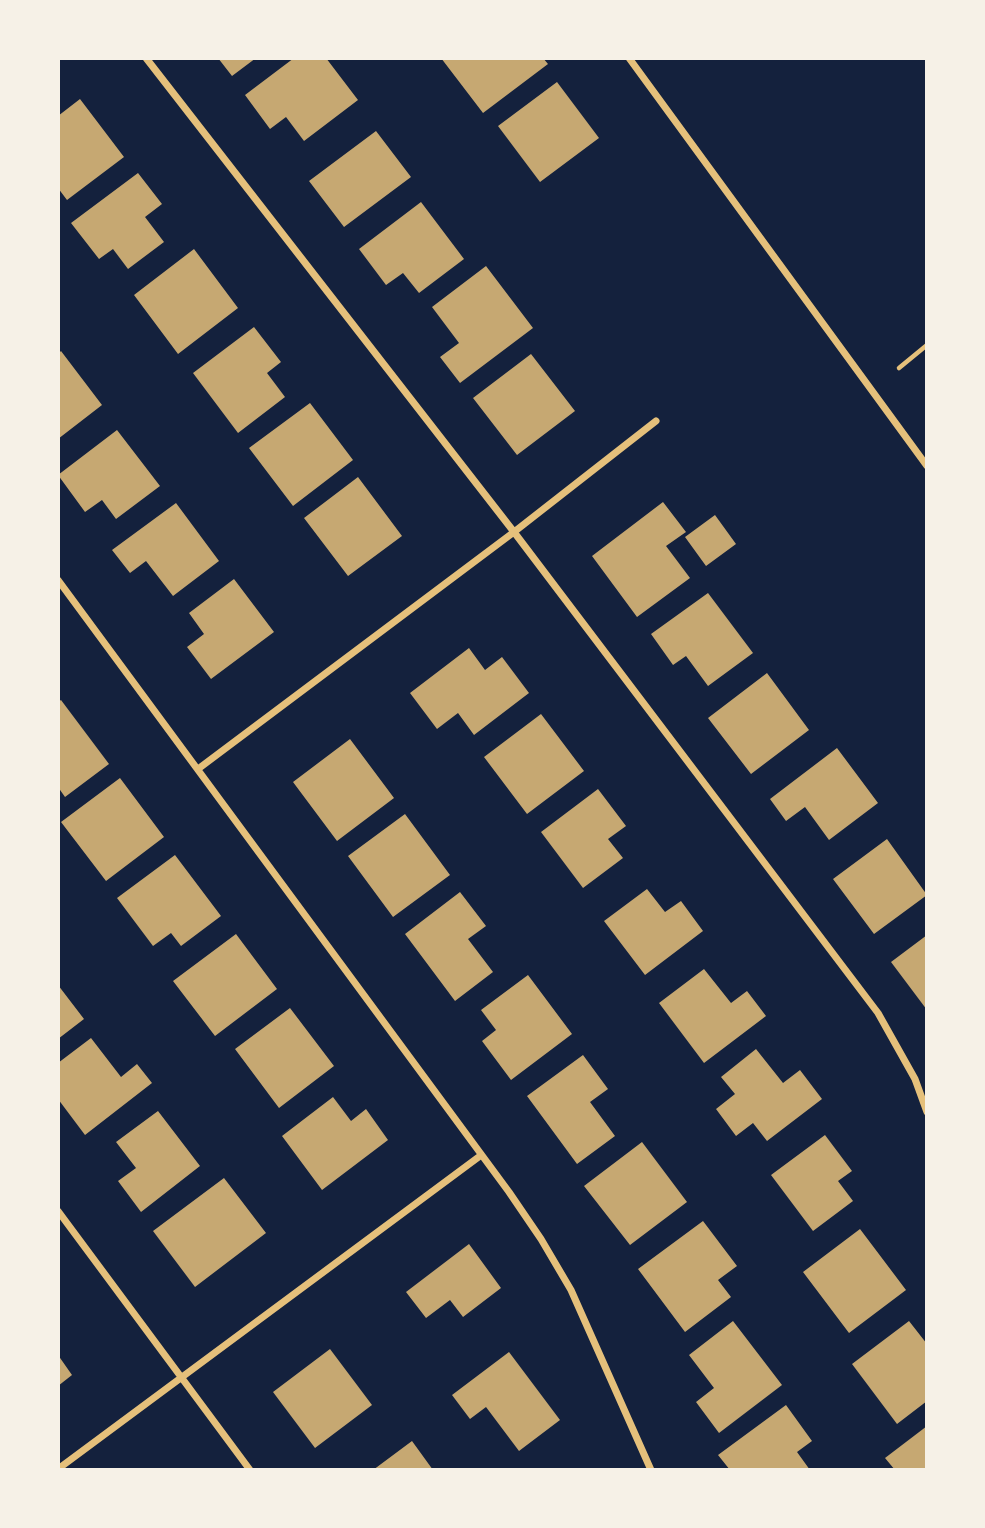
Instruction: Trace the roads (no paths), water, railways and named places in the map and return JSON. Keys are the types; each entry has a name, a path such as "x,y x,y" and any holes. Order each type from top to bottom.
{"street":[{"path":"146,58 514,532 878,1013 915,1079 927,1112"},
{"path":"629,58 927,466"},
{"path":"198,769 514,532 656,421"},
{"path":"58,580 515,1202 571,1290 651,1470"},
{"path":"58,1469 480,1156"},
{"path":"58,1211 250,1470"}]}
